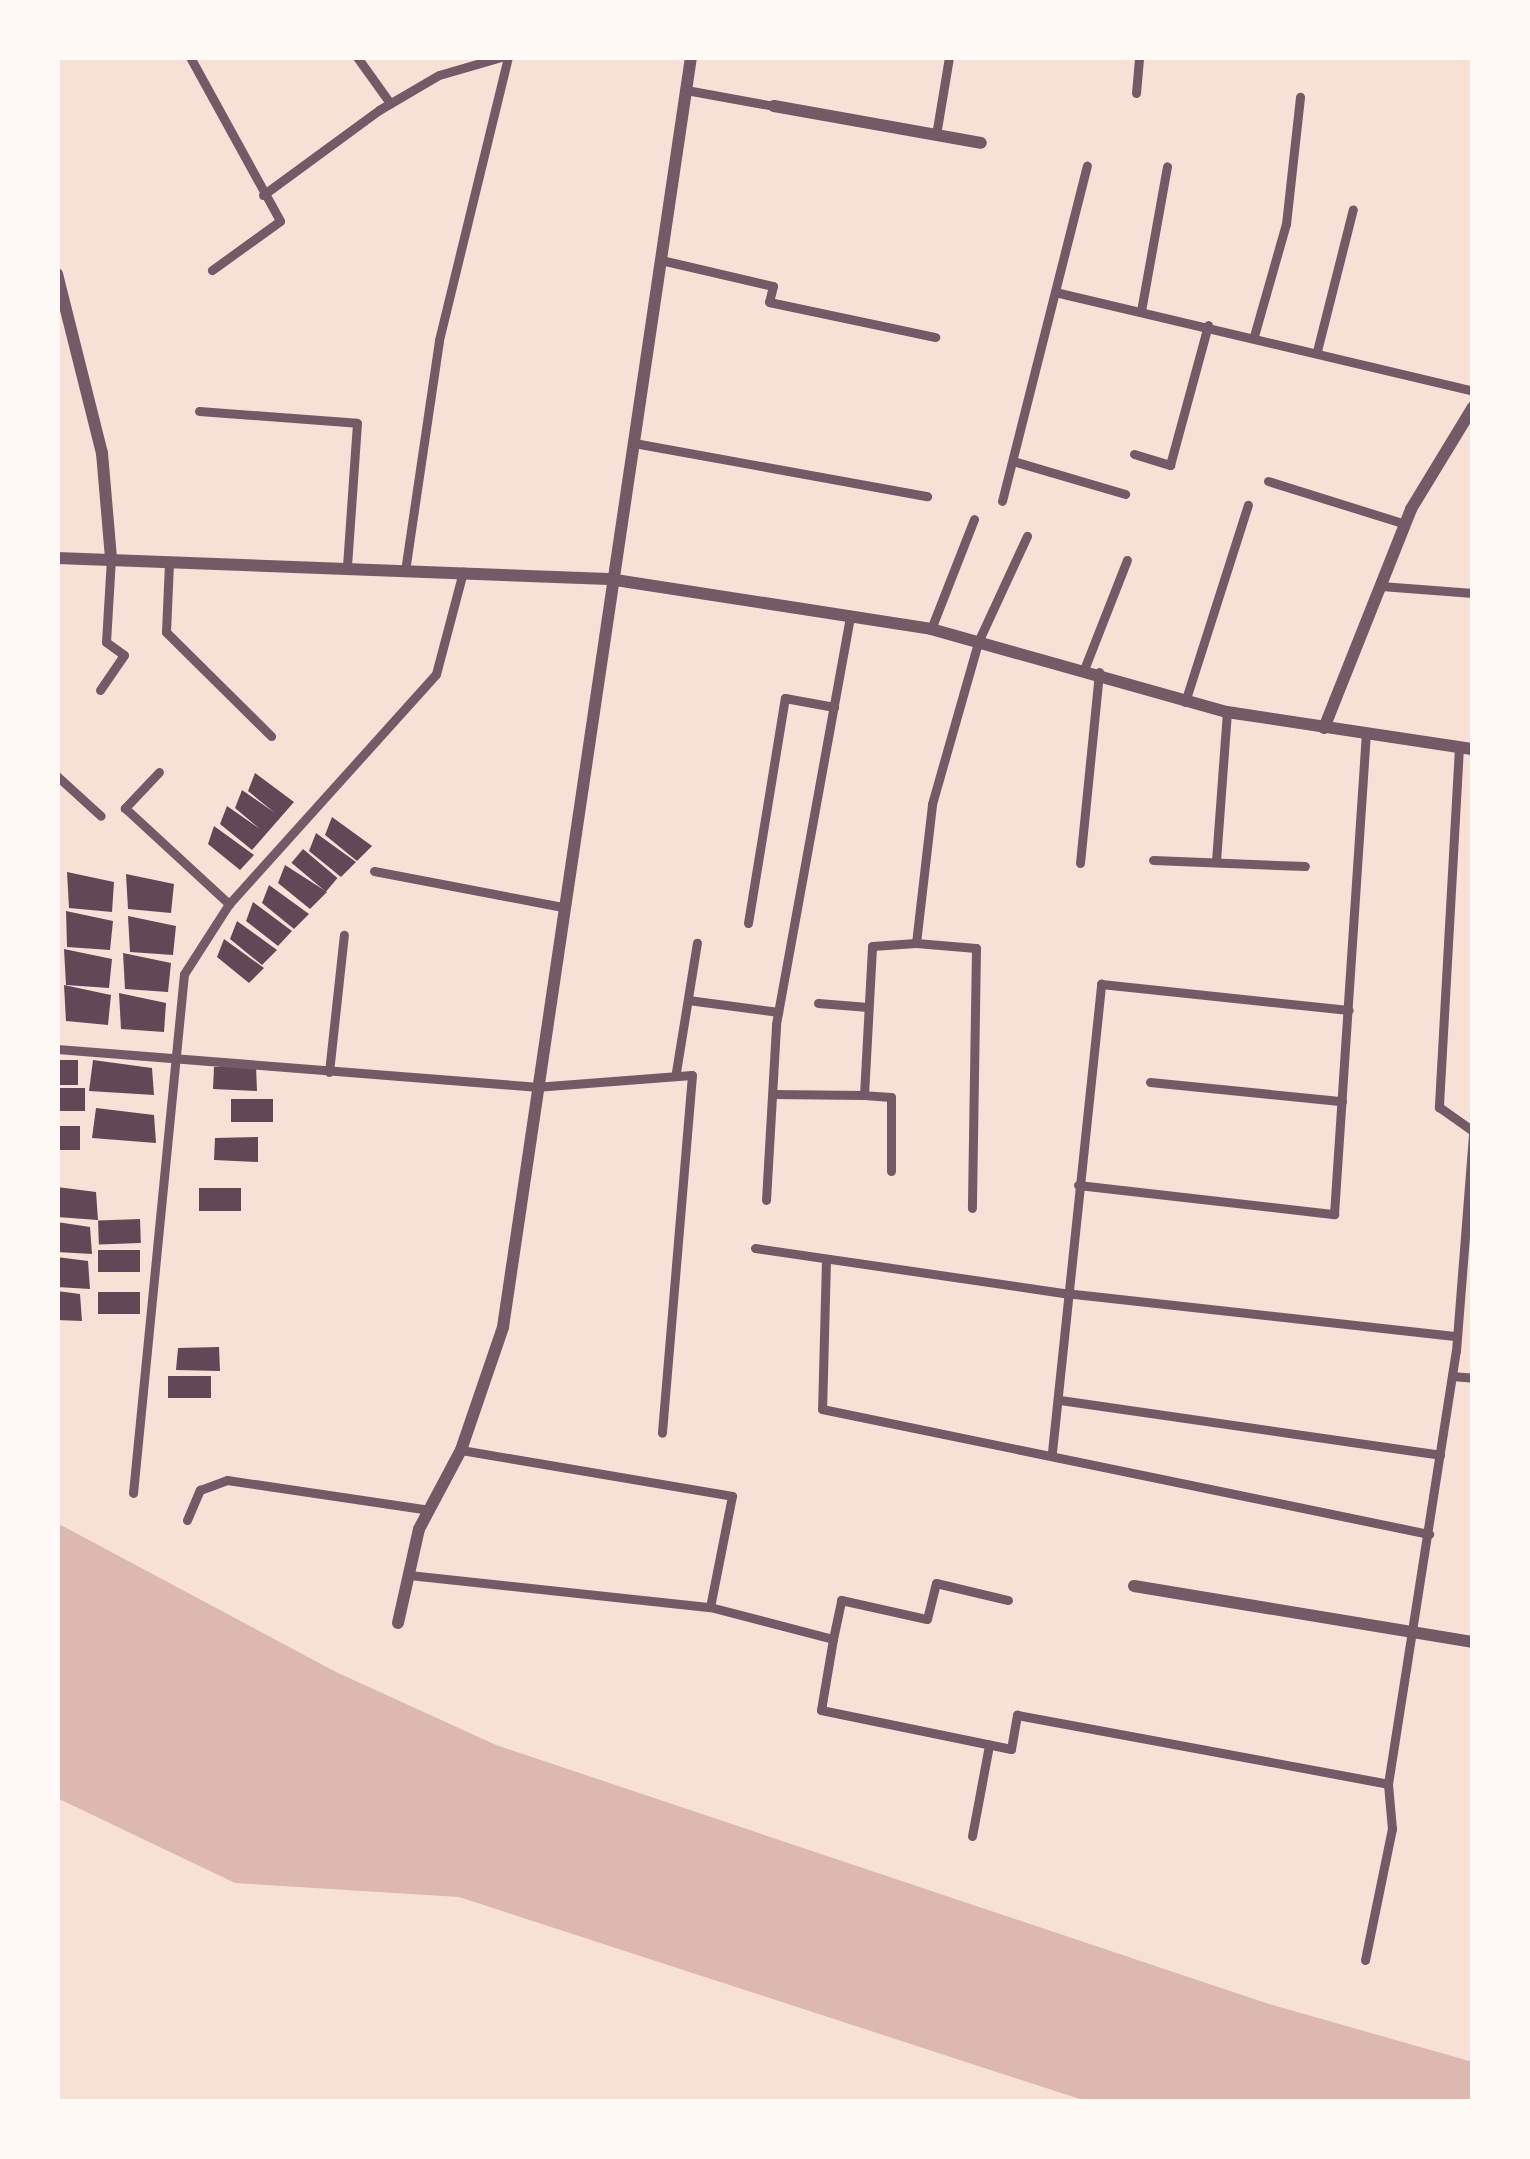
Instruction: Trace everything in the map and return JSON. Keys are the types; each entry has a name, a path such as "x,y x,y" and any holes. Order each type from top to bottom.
{"street":[{"path":"398,1623 430,1510 461,1450 503,1327 609,579 691,57"},
{"path":"774,106 981,143"},
{"path":"57,274 101,453 111,559"},
{"path":"1324,728 1405,524 1473,407"},
{"path":"57,557 609,579 931,629 1092,669 1226,712 1466,748"},
{"path":"1134,1586 1473,1642"}],"lane":[{"path":"190,57 280,220 212,270"},
{"path":"357,57 390,104"},
{"path":"263,195 390,104 439,75 504,57 439,340 405,571"},
{"path":"936,135 949,57"},
{"path":"1136,93 1139,57"},
{"path":"686,90 774,106"},
{"path":"1254,336 1286,224 1300,97"},
{"path":"1002,501 1087,166"},
{"path":"1141,311 1167,166"},
{"path":"1317,351 1353,209"},
{"path":"662,260 773,286 770,302 935,337"},
{"path":"1055,292 1473,391"},
{"path":"1134,454 1171,465 1208,326"},
{"path":"199,411 357,423 347,566"},
{"path":"634,442 927,496"},
{"path":"1013,460 1125,494"},
{"path":"1268,481 1405,524"},
{"path":"1185,702 1248,505"},
{"path":"931,629 974,519"},
{"path":"916,943 932,804 978,642 1027,536"},
{"path":"100,690 124,655 106,642 111,559"},
{"path":"1080,863 1092,669 1127,560"},
{"path":"169,563 166,632 271,736"},
{"path":"133,1492 184,974 229,904 436,674 464,572"},
{"path":"1381,586 1473,593"},
{"path":"766,1200 778,1012 850,616"},
{"path":"748,923 785,698 834,707"},
{"path":"1216,861 1226,712"},
{"path":"1078,1185 1334,1214 1366,735"},
{"path":"1365,1960 1392,1829 1388,1784 1452,1376 1470,1215 1473,1133 1439,1108 1466,748"},
{"path":"159,772 124,808 229,904"},
{"path":"57,776 101,816"},
{"path":"1154,860 1305,866"},
{"path":"374,871 563,907"},
{"path":"329,1072 344,935"},
{"path":"676,1072 697,943"},
{"path":"865,1095 872,946 976,947 972,1208"},
{"path":"1052,1452 1060,1400 1065,1293 1101,984 1349,1010"},
{"path":"688,1000 778,1012"},
{"path":"818,1003 868,1007"},
{"path":"57,1049 535,1087 676,1072 692,1075 662,1433"},
{"path":"1150,1082 1342,1101"},
{"path":"774,1094 891,1096 891,1171"},
{"path":"754,1248 1065,1293 1457,1336"},
{"path":"826,1260 822,1409 1052,1452 1429,1534"},
{"path":"1452,1376 1473,1378"},
{"path":"1060,1400 1440,1455"},
{"path":"461,1450 732,1496 710,1607"},
{"path":"187,1520 200,1490 227,1480 430,1510"},
{"path":"409,1575 710,1607 833,1639"},
{"path":"1008,1600 936,1583 927,1619 841,1600 821,1710 1011,1749 1017,1715 1388,1784"},
{"path":"972,1836 989,1745"}],"shaded area":[{"path":"57,1523 336,1672 496,1745 1269,2004 1473,2062 1473,2102 1089,2102 459,1897 235,1883 57,1798"}],"building":[{"path":"255,773 294,802 252,850 220,824 227,806 260,829 235,808 242,790 275,813 248,791"},
{"path":"332,817 372,846 357,861 325,835"},
{"path":"214,826 254,855 240,870 208,844"},
{"path":"316,833 356,862 341,877 309,851"},
{"path":"303,849 337,878 326,892 291,863"},
{"path":"285,865 327,892 310,909 278,883"},
{"path":"67,872 114,882 112,912 69,908"},
{"path":"126,874 174,884 171,913 128,909"},
{"path":"269,885 309,914 294,929 262,903"},
{"path":"253,902 292,931 278,946 246,921"},
{"path":"66,911 113,921 110,950 67,947"},
{"path":"128,916 176,926 173,955 130,952"},
{"path":"237,921 277,950 262,965 230,939"},
{"path":"224,939 264,968 249,983 217,957"},
{"path":"64,949 112,959 109,988 66,985"},
{"path":"123,953 171,963 168,992 125,989"},
{"path":"64,985 111,995 108,1025 66,1021"},
{"path":"119,993 166,1003 164,1032 121,1029"},
{"path":"57,1060 78,1060 78,1085 57,1085"},
{"path":"93,1060 152,1068 154,1095 89,1091"},
{"path":"256,1066 257,1091 213,1089 214,1067"},
{"path":"57,1088 85,1088 85,1111 57,1111"},
{"path":"231,1099 273,1099 273,1122 231,1122"},
{"path":"96,1108 154,1115 156,1143 92,1138"},
{"path":"57,1126 80,1126 80,1150 57,1150"},
{"path":"258,1137 258,1162 214,1160 215,1138"},
{"path":"57,1187 96,1192 98,1220 57,1217"},
{"path":"199,1188 241,1188 241,1211 199,1211"},
{"path":"140,1219 141,1243 99,1244 98,1220"},
{"path":"57,1222 90,1227 92,1254 57,1252"},
{"path":"98,1250 140,1250 140,1272 98,1272"},
{"path":"57,1257 88,1261 90,1289 57,1287"},
{"path":"57,1291 80,1294 82,1321 57,1320"},
{"path":"98,1292 140,1292 140,1314 98,1314"},
{"path":"219,1347 220,1371 176,1370 178,1348"},
{"path":"168,1376 211,1376 211,1398 168,1398"}]}
